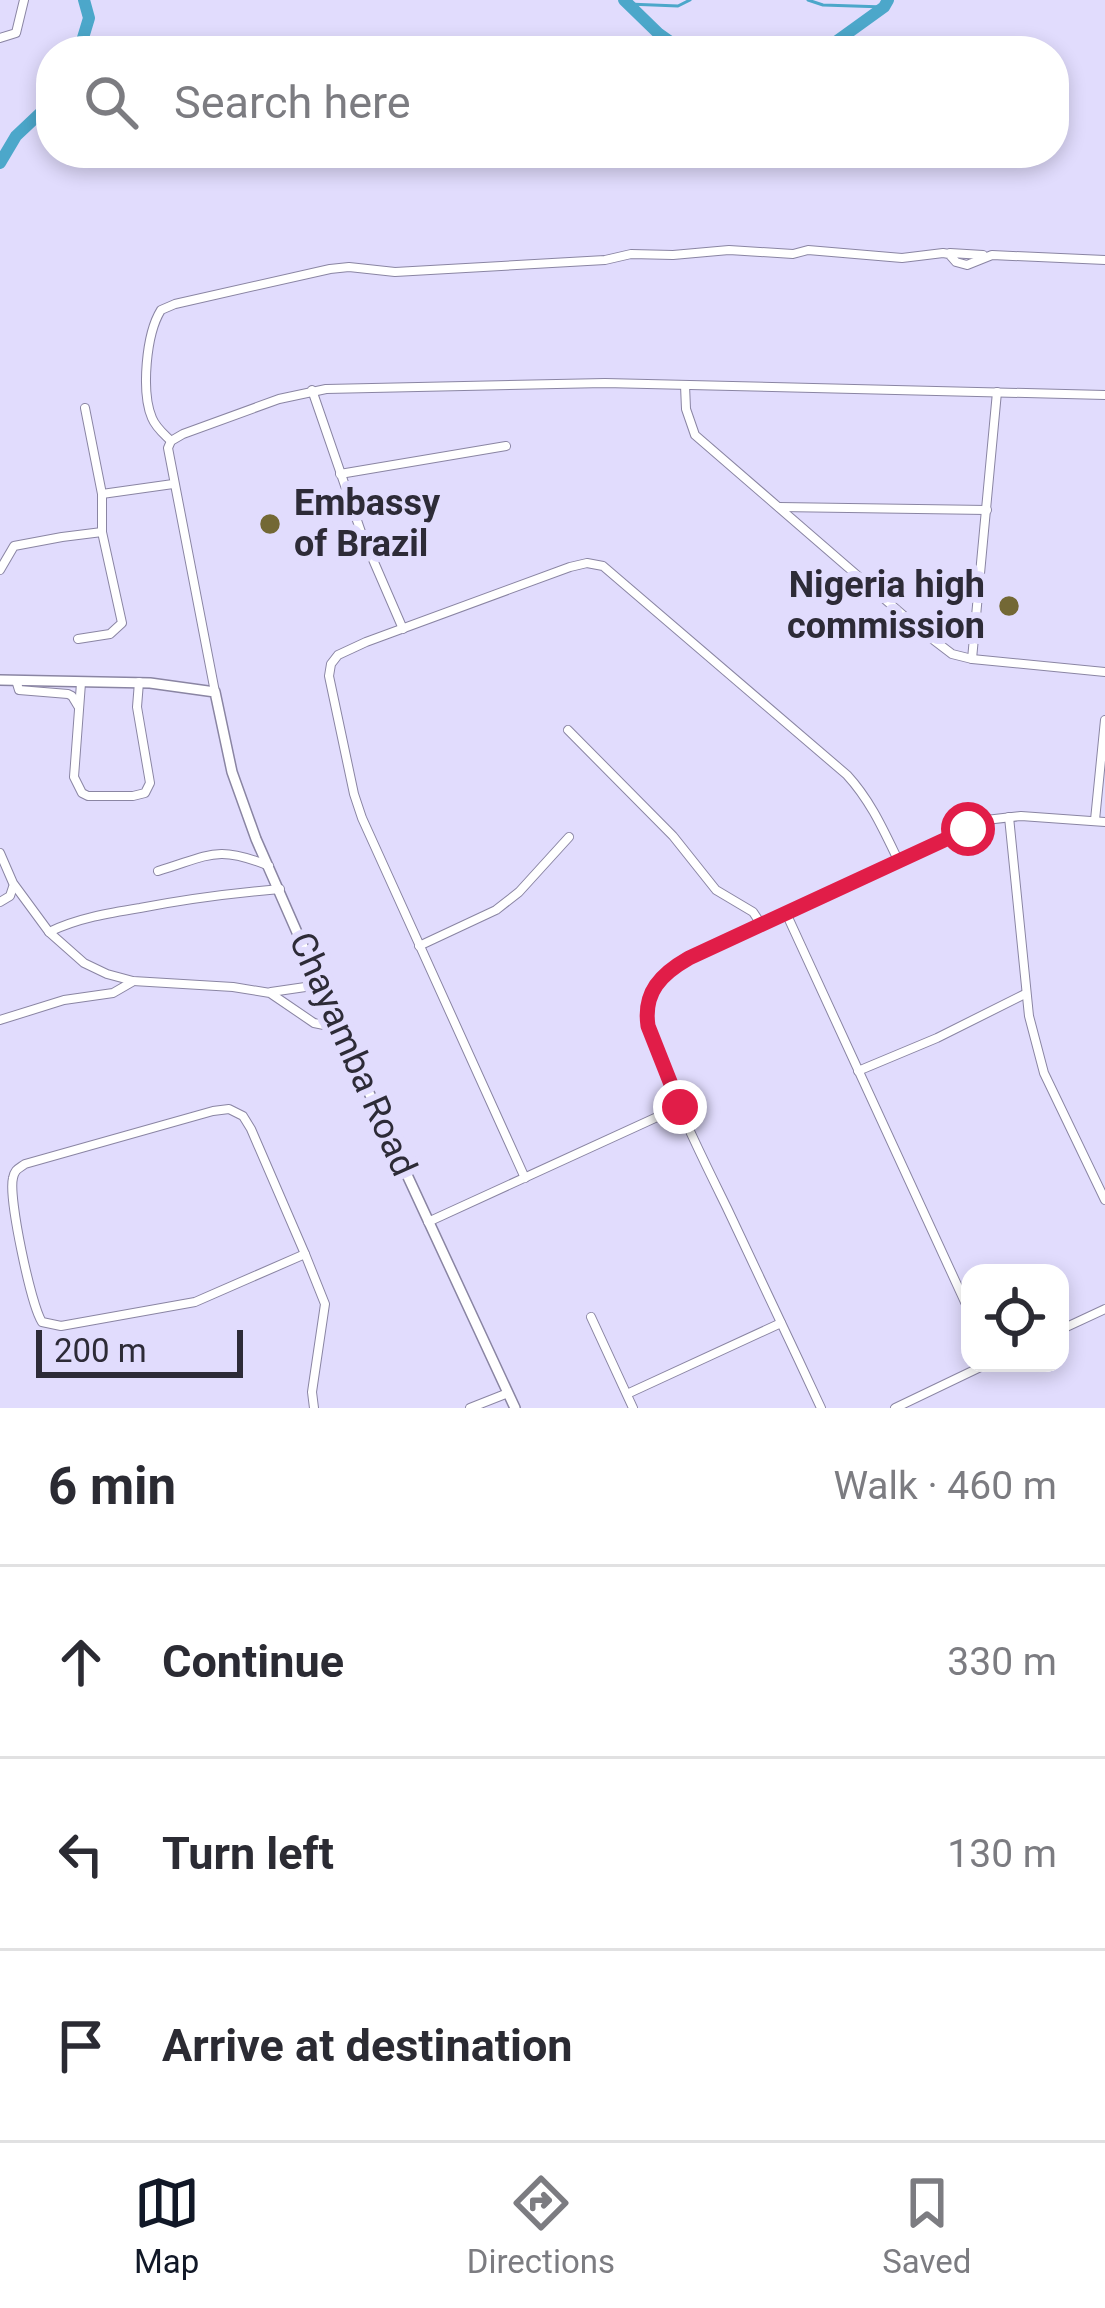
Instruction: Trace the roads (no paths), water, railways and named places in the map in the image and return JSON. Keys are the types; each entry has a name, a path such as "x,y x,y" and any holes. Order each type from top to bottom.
{"street":[{"path":"0,38 16,33 24,0"},
{"path":"171,441 150,414 146,376 156,316 175,304 330,268 395,272 729,250 793,254 808,250 902,259 949,254 968,266 986,256 1105,260"},
{"path":"171,441 312,391 581,383 1105,395"},
{"path":"685,385 686,409 695,435 952,654 1105,672"},
{"path":"312,391 340,475 403,629"},
{"path":"973,659 997,392"},
{"path":"78,638 110,634 122,622 102,532 102,494 85,408"},
{"path":"0,680 139,682 215,692 173,484 171,441"},
{"path":"340,475 506,446"},
{"path":"102,494 173,484"},
{"path":"777,507 987,510"},
{"path":"0,570 9,551 24,543 102,532"},
{"path":"525,1178 354,794 329,676 334,659 570,567 603,566 847,775 874,811 898,860"},
{"path":"16,680 19,690 68,694 78,707"},
{"path":"81,682 74,778 88,796 142,795 148,790 137,707 139,682"},
{"name":"Chayamba Road","path":"215,692 232,772 269,866 515,1408"},
{"path":"820,1408 680,1107 648,1026 652,988 673,967 986,820 1100,821 1105,720"},
{"path":"568,730 673,836 716,890 754,912 761,924"},
{"path":"1009,817 1025,994 1044,1073 1105,1201"},
{"path":"419,946 496,910 519,892 568,837"},
{"path":"0,853 13,883 50,932 84,963 107,974 134,981 270,992 320,985"},
{"path":"158,871 210,853 244,856 269,866"},
{"path":"0,902 10,896 13,883"},
{"path":"50,932 75,921 128,910 280,889"},
{"path":"786,913 961,1294"},
{"path":"0,1020 64,1000 113,993 134,981"},
{"path":"270,992 314,1023 339,1028"},
{"path":"858,1071 1025,994"},
{"path":"428,1222 680,1107"},
{"path":"305,1254 195,1302 50,1326 35,1310 13,1178 26,1164 213,1111 234,1110 243,1116 251,1129 305,1254 325,1304 312,1392 314,1408"},
{"path":"1069,1326 1105,1310"},
{"path":"592,1317 633,1408"},
{"path":"627,1394 781,1323"},
{"path":"896,1408 970,1372"},
{"path":"470,1408 508,1393"}],"waterway":[{"path":"84,0 89,18 84,36"},
{"path":"624,0 662,36"},
{"path":"628,4 678,6 690,0"},
{"path":"808,0 823,5 884,7"},
{"path":"844,36 888,0"},
{"path":"0,163 16,136 36,117"}],"place":[{"name":"Embassy of Brazil","path":"270,524"},
{"name":"Nigeria high commission","path":"1009,606"}]}
